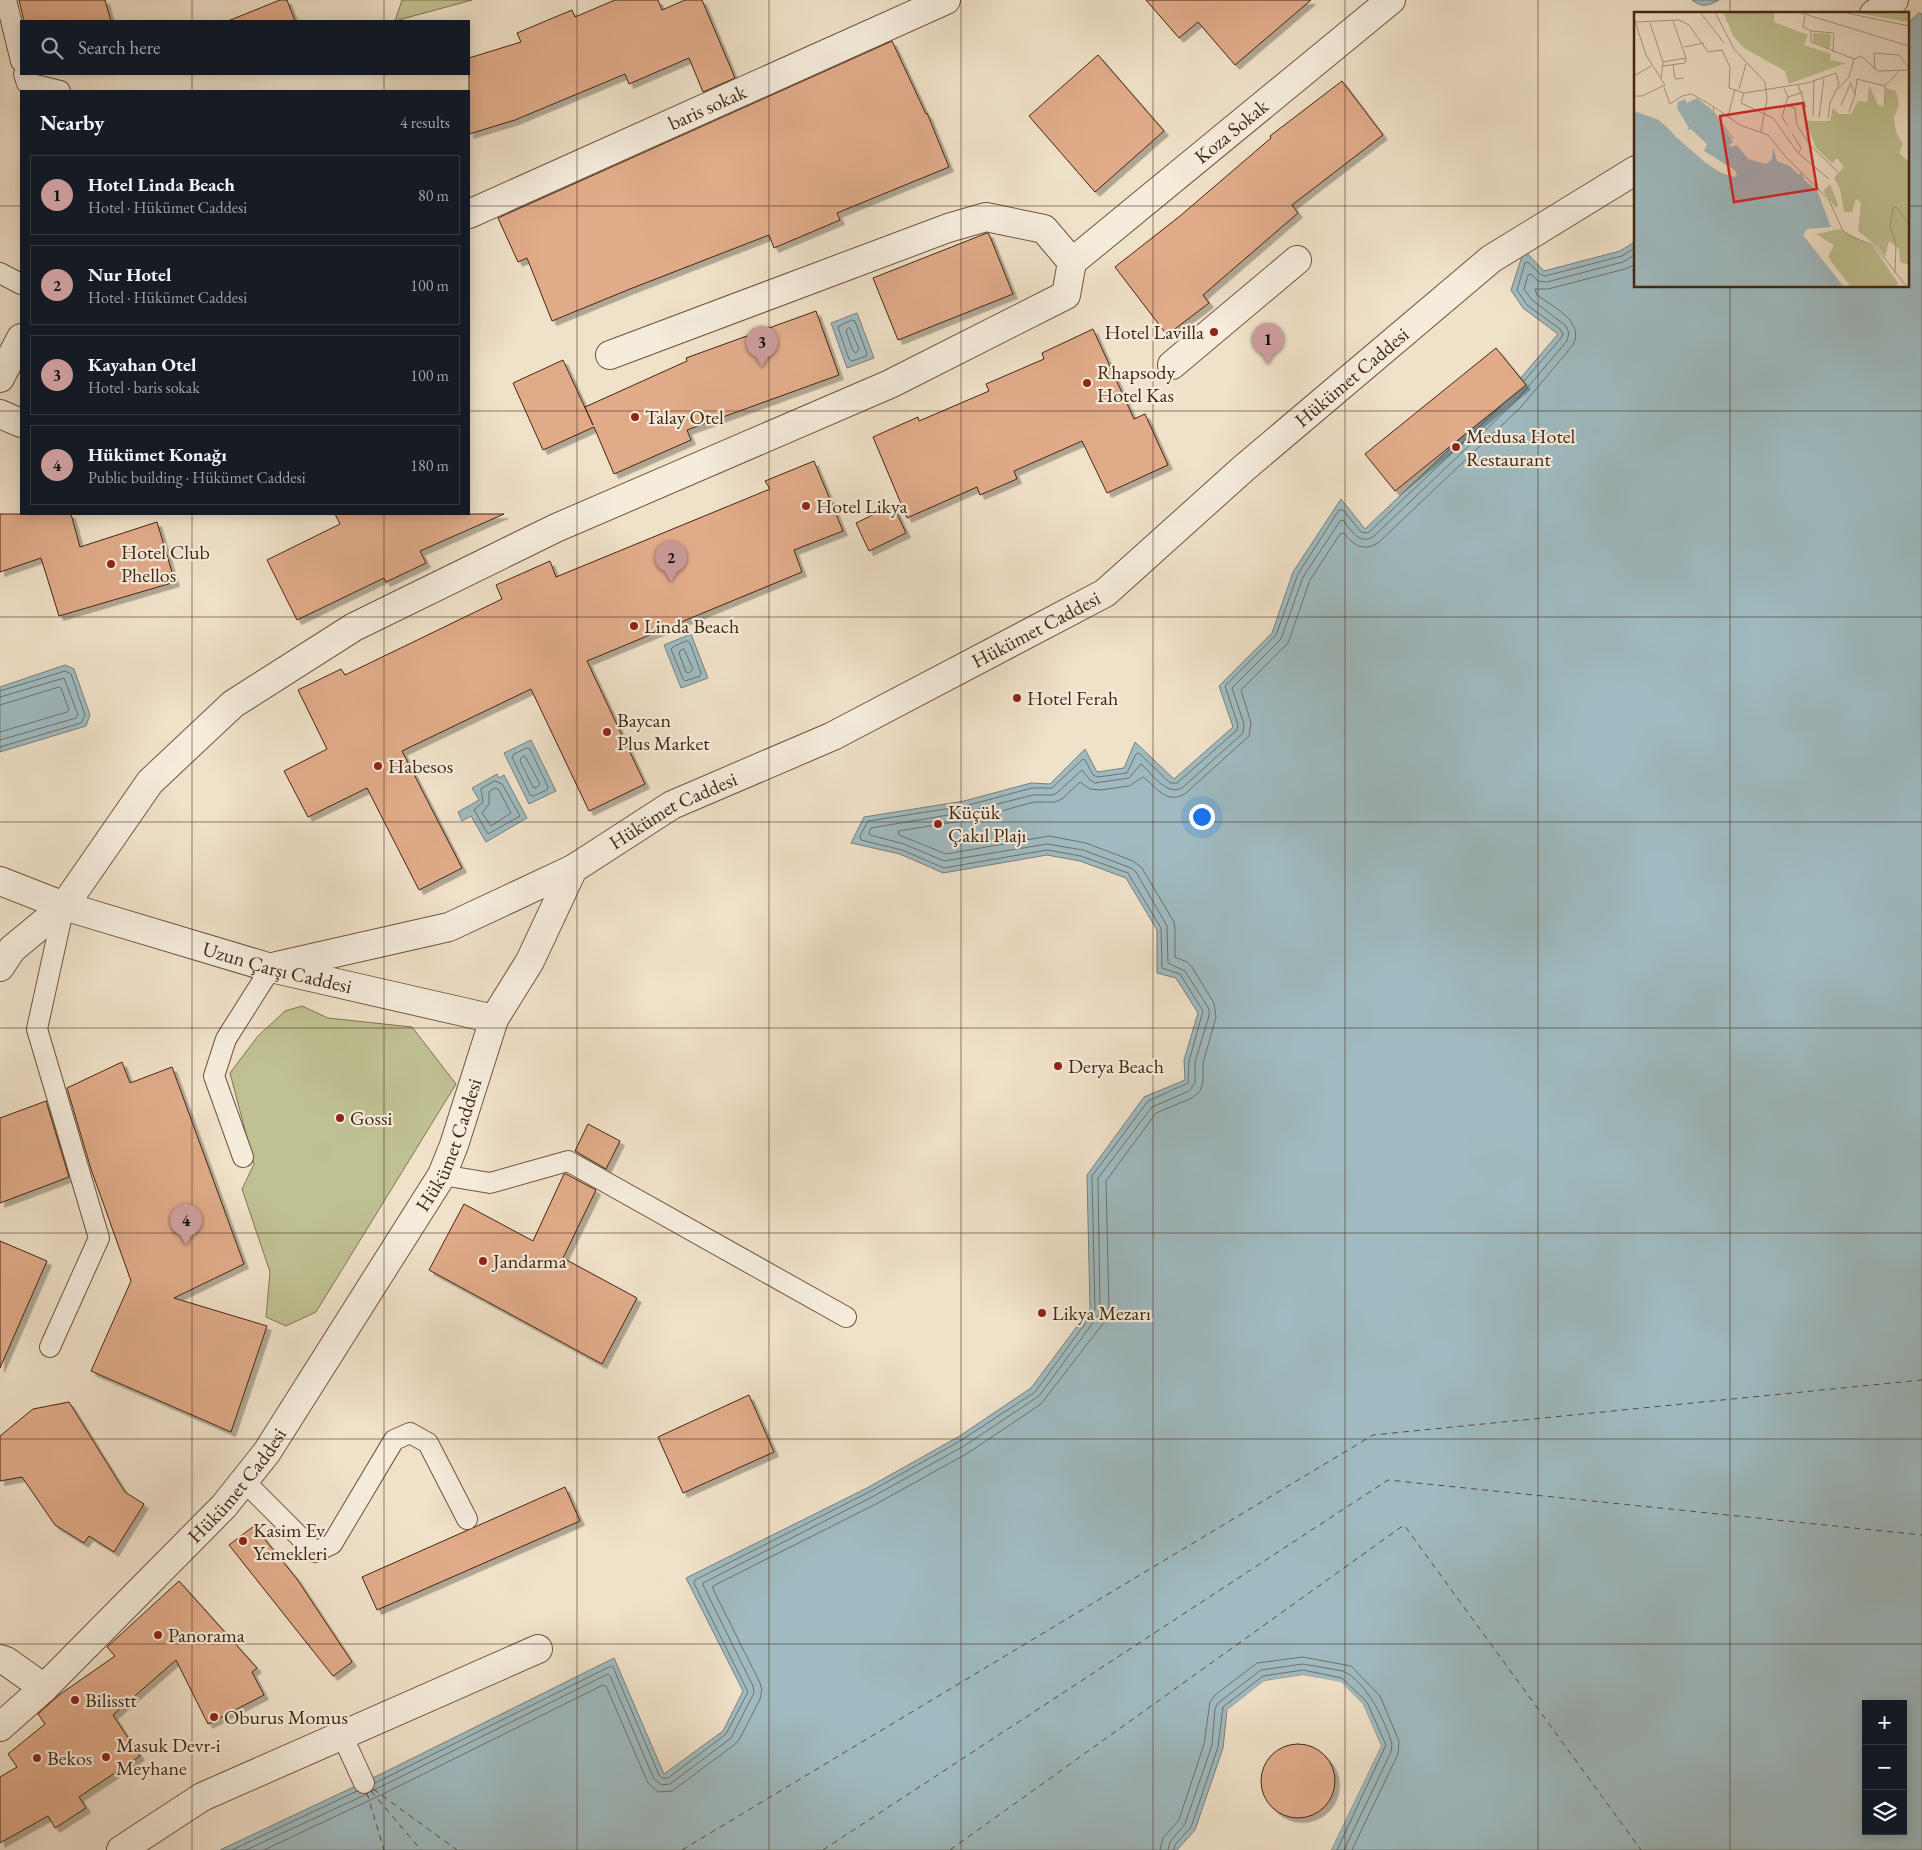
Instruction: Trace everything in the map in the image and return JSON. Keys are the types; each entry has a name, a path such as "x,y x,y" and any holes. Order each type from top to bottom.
{"street":[{"name":"baris sokak","path":"470,214 946,0"},
{"name":"Koza Sokak","path":"1072,262 1391,0"},
{"path":"1877,12 1894,0"},
{"name":"Hükümet Caddesi","path":"0,1728 44,1688 224,1506 267,1452 442,1175 454,1145 494,1020 530,961 573,869 672,805 833,736 1105,593 1244,468 1491,259 1634,171"},
{"path":"0,967 12,949 64,906 150,782 233,704 354,627 556,528 890,384 1066,296 1072,262 1044,229 986,217 948,228 610,355"},
{"path":"1172,365 1297,260"},
{"path":"0,378 20,340"},
{"path":"0,414 20,423"},
{"path":"271,968 449,927 573,869"},
{"name":"Uzun Çarşı Caddesi","path":"0,881 64,906 271,968 494,1020"},
{"path":"121,1850 202,1797 538,1649"},
{"path":"0,1659 44,1688"}],"lane":[{"path":"6,0 20,57"},
{"path":"24,75 27,84 55,90"},
{"path":"0,273 20,283"},
{"path":"50,1346 99,1238 37,1029 64,906"},
{"path":"243,1158 214,1076 226,1040 271,968"},
{"path":"442,1175 490,1183 568,1162 846,1317"},
{"path":"244,1480 314,1552 332,1544 394,1440 410,1433 428,1443 467,1519"},
{"path":"342,1735 364,1783"}],"green space":[{"path":"402,0 472,0 399,20 395,20"},
{"path":"302,1006 328,1018 412,1027 456,1084 316,1312 286,1326 266,1317 270,1272 242,1189 254,1164 230,1073 258,1036 285,1011"}],"water":[{"path":"1692,0 1719,0 1705,5"},
{"path":"1919,13 1922,14 1922,1850 1331,1850 1381,1746 1363,1704 1341,1683 1303,1675 1264,1681 1227,1710 1223,1748 1195,1830 1177,1850 220,1850 377,1776 614,1658 664,1774 723,1731 743,1691 686,1578 867,1488 958,1437 1031,1388 1090,1309 1087,1175 1144,1097 1185,1080 1184,1060 1198,1013 1176,978 1157,973 1157,930 1126,878 1080,861 1047,855 943,873 900,854 851,843 864,817 964,801 1031,783 1050,784 1085,749 1097,772 1124,768 1135,742 1174,779 1233,727 1219,686 1272,633 1293,572 1341,499 1365,529 1507,394 1558,334 1523,308 1511,290 1524,250 1544,271 1620,251 1634,242 1634,288 1910,288 1910,21"},
{"path":"857,313 874,358 847,368 831,323"},
{"path":"691,634 708,678 681,688 664,645"},
{"path":"65,665 74,669 90,715 86,726 0,752 0,687"},
{"path":"531,740 556,791 529,804 504,753"},
{"path":"497,774 499,778 504,775 527,818 486,842 471,816 462,821 458,812 479,800 472,788"}],"pier":[{"path":"1303,1675 1341,1682 1363,1704 1381,1746 1331,1850 1329,1850 1379,1746 1361,1706 1340,1685 1303,1678 1265,1683 1229,1713 1227,1710 1264,1681"}],"building":[{"path":"19,0 105,0 111,20 24,20"},
{"path":"280,0 287,0 295,20 230,20"},
{"path":"615,0 658,0 662,10 685,0 702,0 735,78 703,92 689,58 629,84 625,74 515,120 470,134 470,58 521,42 517,33 572,10 575,17"},
{"path":"1146,0 1311,0 1235,65 1198,22 1179,38"},
{"path":"892,41 927,113 949,167 837,213 840,220 774,248 769,235 552,321 527,258 518,262 498,218"},
{"path":"1098,55 1164,131 1095,192 1029,116"},
{"path":"1342,81 1383,135 1292,205 1298,213 1203,295 1209,303 1167,335 1115,267 1180,216 1271,138 1270,136"},
{"path":"987,233 1013,294 898,340 873,278"},
{"path":"816,311 839,375 687,430 691,440 614,474 594,427 543,450 513,383 563,360 593,425 585,407 687,361 686,358"},
{"path":"1093,329 1134,419 1145,414 1168,465 1107,493 1082,441 1014,471 1017,479 980,495 977,487 907,518 873,437 918,417 919,421 989,391 986,384 1044,359 1042,353"},
{"path":"1496,348 1526,385 1395,491 1365,454"},
{"path":"814,461 843,531 794,550 802,572 587,661 645,784 589,811 531,689 402,751 462,868 419,890 367,788 308,817 284,771 327,749 298,690 341,669 345,675 502,599 496,585 550,561 556,577 770,489 765,481"},
{"path":"893,505 906,533 869,551 856,523"},
{"name":"Hotel Club Phellos","path":"0,514 71,515 80,547 157,522 175,582 59,616 41,558 0,572"},
{"path":"504,514 420,551 426,563 386,582 384,578 297,620 267,560 340,524 336,515"},
{"path":"122,1062 130,1083 172,1067 244,1264 174,1298 267,1326 231,1432 91,1371 131,1281 91,1169 67,1088"},
{"path":"46,1101 69,1177 0,1203 0,1118"},
{"path":"588,1124 620,1141 606,1169 575,1151"},
{"path":"564,1174 596,1190 563,1258 637,1298 602,1364 429,1270 464,1204 533,1241"},
{"path":"0,1241 47,1261 0,1368"},
{"path":"749,1395 774,1452 683,1493 658,1437"},
{"path":"69,1402 125,1492 144,1504 114,1552 89,1536 84,1543 55,1525 22,1477 0,1481 0,1436 33,1409"},
{"path":"565,1487 580,1521 377,1610 362,1577"},
{"path":"254,1526 297,1579 352,1662 333,1676 229,1545"},
{"path":"179,1581 257,1668 252,1672 264,1695 208,1724 176,1660 113,1715 140,1756 79,1797 86,1808 55,1828 48,1816 0,1843 0,1777 17,1767 8,1754 45,1724 38,1714 59,1695 115,1656 107,1647"},
{"path":"1291,1744 1305,1744 1319,1750 1329,1760 1335,1774 1333,1795 1319,1812 1305,1818 1291,1818 1277,1812 1267,1802 1261,1788 1261,1774 1267,1760 1277,1750"}],"ferry route":[{"path":"682,1850 1373,1435 1922,1380"},
{"path":"823,1850 1388,1480 1922,1535"},
{"path":"950,1850 1404,1525 1641,1850"},
{"path":"373,1789 457,1850"},
{"path":"371,1791 421,1850"},
{"path":"367,1793 384,1850"}],"place":[{"name":"Hotel Lavilla","path":"1214,332"},
{"name":"Hotel Linda Beach","path":"1268,364"},
{"name":"Kayahan Otel","path":"762,367"},
{"name":"Rhapsody Hotel Kas","path":"1087,383"},
{"name":"Talay Otel","path":"635,417"},
{"name":"Medusa Hotel Restaurant","path":"1456,447"},
{"name":"Hotel Likya","path":"806,506"},
{"name":"Hotel Club Phellos","path":"111,564"},
{"name":"Nur Hotel","path":"671,582"},
{"name":"Linda Beach","path":"634,626"},
{"name":"Hotel Ferah","path":"1017,698"},
{"name":"Baycan Plus Market","path":"607,732"},
{"name":"Habesos","path":"378,766"},
{"name":"Küçük Çakıl Plajı","path":"938,824"},
{"name":"Derya Beach","path":"1058,1066"},
{"name":"Gossi","path":"340,1118"},
{"name":"Hükümet Konağı","path":"186,1245"},
{"name":"Jandarma","path":"483,1261"},
{"name":"Likya Mezarı","path":"1042,1313"},
{"name":"Kasim Ev Yemekleri","path":"243,1541"},
{"name":"Panorama","path":"158,1635"},
{"name":"Bilisstt","path":"75,1700"},
{"name":"Oburus Momus","path":"214,1717"},
{"name":"Masuk Devr-i Meyhane","path":"106,1757"},
{"name":"Bekos","path":"37,1758"}]}
